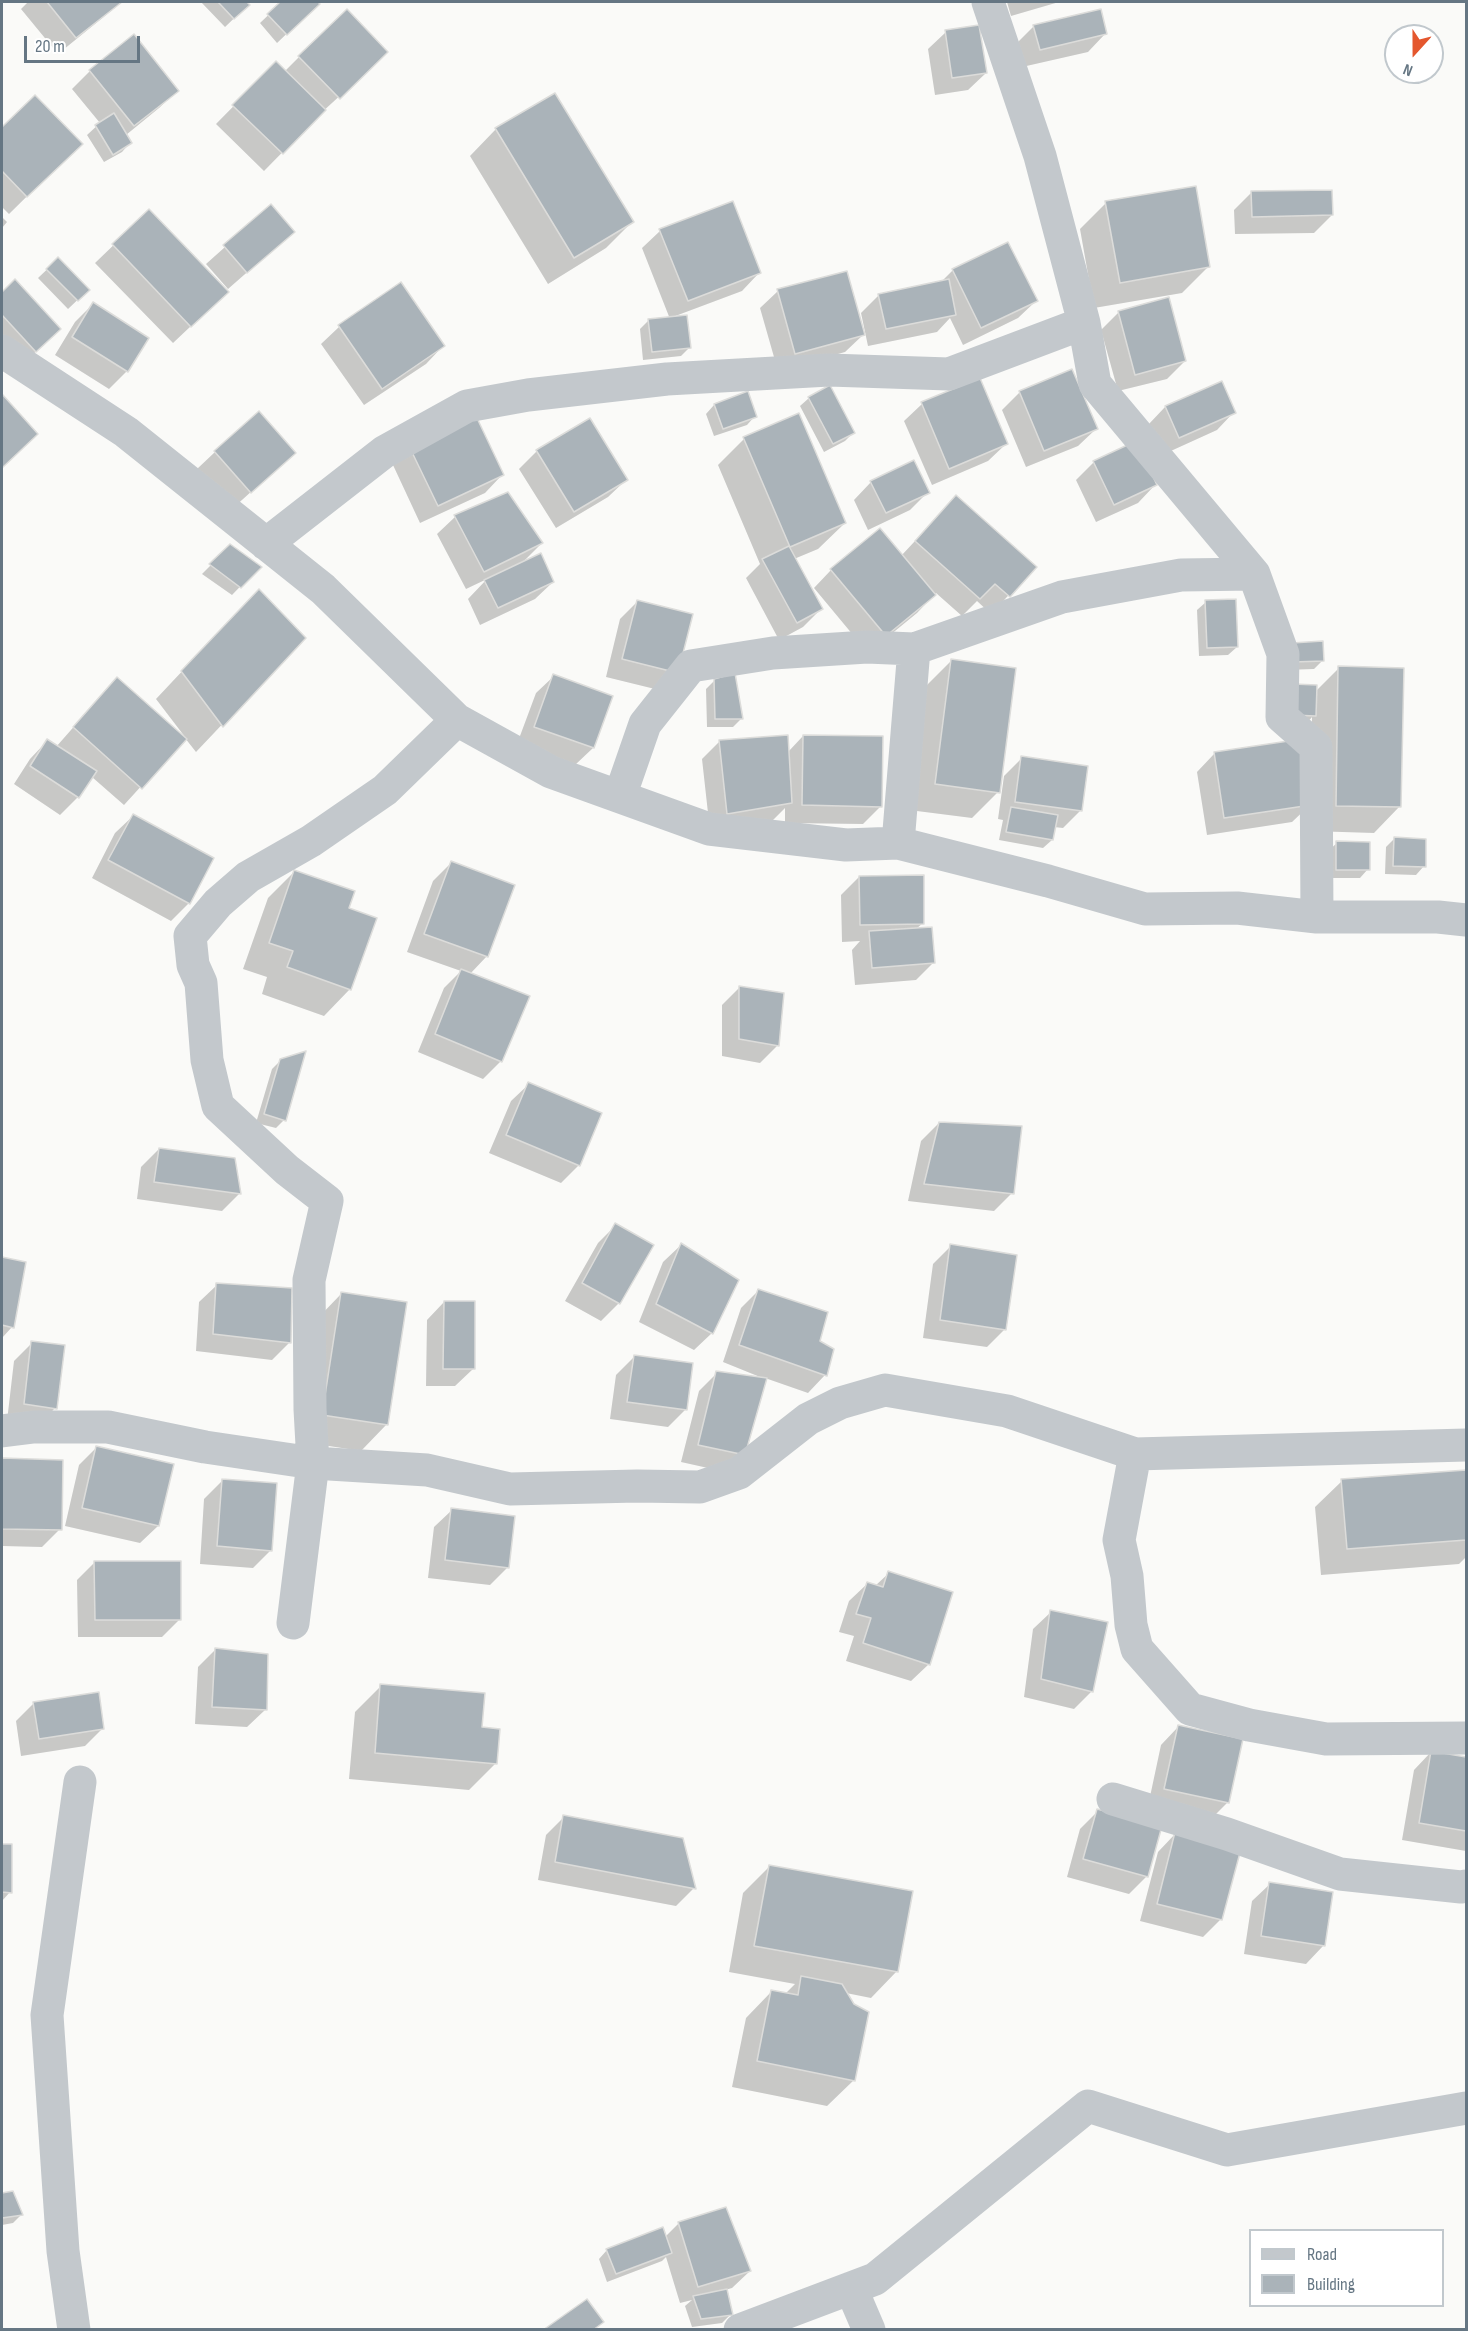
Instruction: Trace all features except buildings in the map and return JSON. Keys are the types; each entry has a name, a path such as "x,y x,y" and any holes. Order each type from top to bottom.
{"street":[{"path":"988,2 1040,156 1084,323 1095,384 1254,574 1283,654 1282,717 1316,747 1317,917"},
{"path":"266,544 384,452 467,406 528,395 667,379 829,370 949,374 1084,323"},
{"path":"2,351 126,432 323,589 457,720 551,772 709,829 846,845 898,843 1048,881 1145,909 1237,908 1317,917 1438,917 1467,920"},
{"path":"620,796 645,724 691,666 773,653 867,647 914,649 1062,597 1181,574 1254,574"},
{"path":"898,843 914,649"},
{"path":"293,1623 313,1462 310,1409 309,1280 327,1201 287,1170 218,1106 207,1060 201,983 193,965 190,936 218,903 248,877 311,841 384,790 457,720"},
{"path":"2,1431 34,1427 108,1427 205,1447 313,1462 427,1470 510,1489 700,1487 739,1473 807,1419 840,1403 885,1390 1007,1411 1136,1454 1467,1445"},
{"path":"1136,1454 1119,1540 1127,1576 1131,1624 1137,1649 1190,1709 1249,1725 1326,1739 1467,1738"},
{"path":"74,2330 63,2251 47,2015 80,1782"},
{"path":"1113,1799 1227,1834 1340,1874 1467,1886"},
{"path":"740,2330 875,2279 1088,2106 1227,2150 1467,2108"},
{"path":"851,2288 869,2330"}]}
